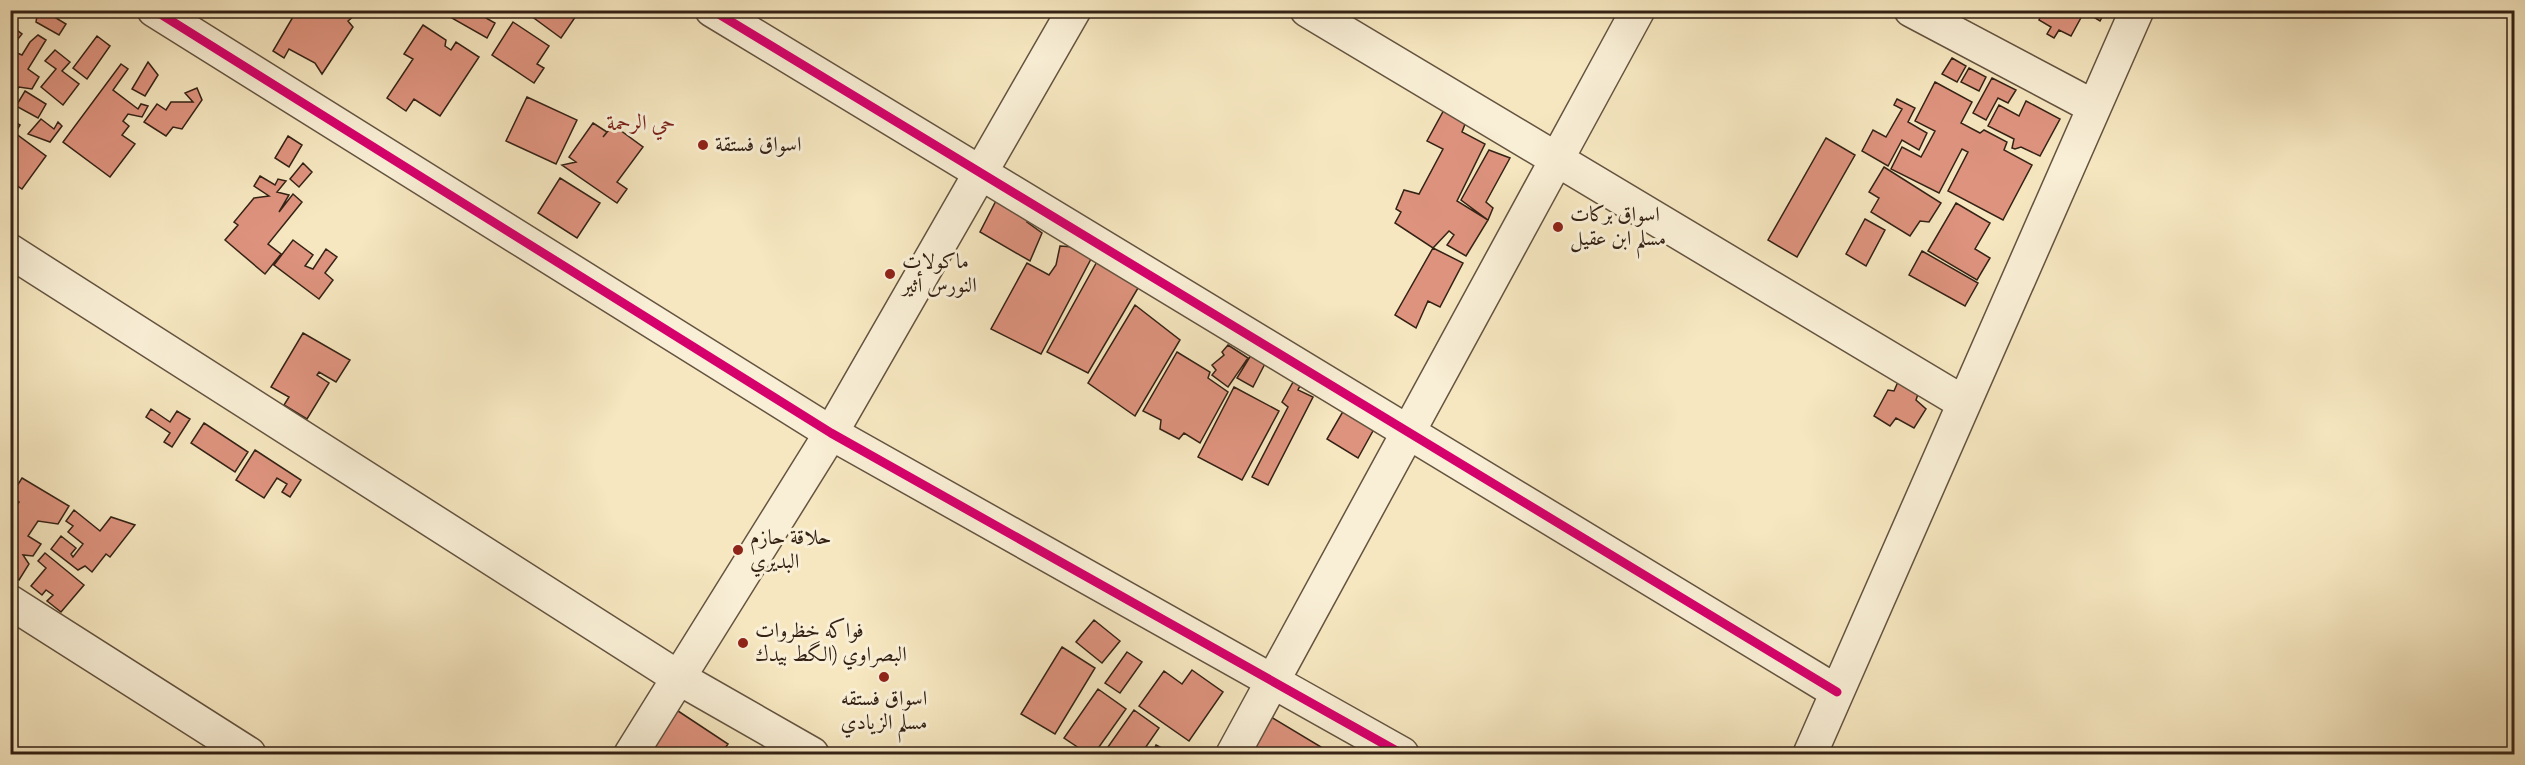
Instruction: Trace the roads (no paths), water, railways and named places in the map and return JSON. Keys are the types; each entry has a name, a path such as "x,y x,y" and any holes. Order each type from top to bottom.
{"street":[{"path":"154,10 831,433 1402,754"},
{"path":"712,10 1837,692"},
{"path":"631,754 831,433 1074,10"},
{"path":"1307,10 1964,403"},
{"path":"1233,754 1638,10"},
{"path":"1911,10 2094,107"},
{"path":"1810,754 2137,10"},
{"path":"10,251 679,678 812,754"},
{"path":"10,602 249,754"}],"place":[{"name":"اسواق فستقة","path":"703,145"},
{"name":"اسواق بركات مسلم ابن عقيل","path":"1558,227"},
{"name":"ماكولات النورس أثير","path":"890,274"},
{"name":"حلاقة حازم البديري","path":"738,550"},
{"name":"فواكه خظروات البصراوي (الگط بيدك","path":"743,643"},
{"name":"اسواق فستقه مسلم الزيادي","path":"884,677"}],"district":[{"name":"حي الرحمة","path":"641,124"}]}
